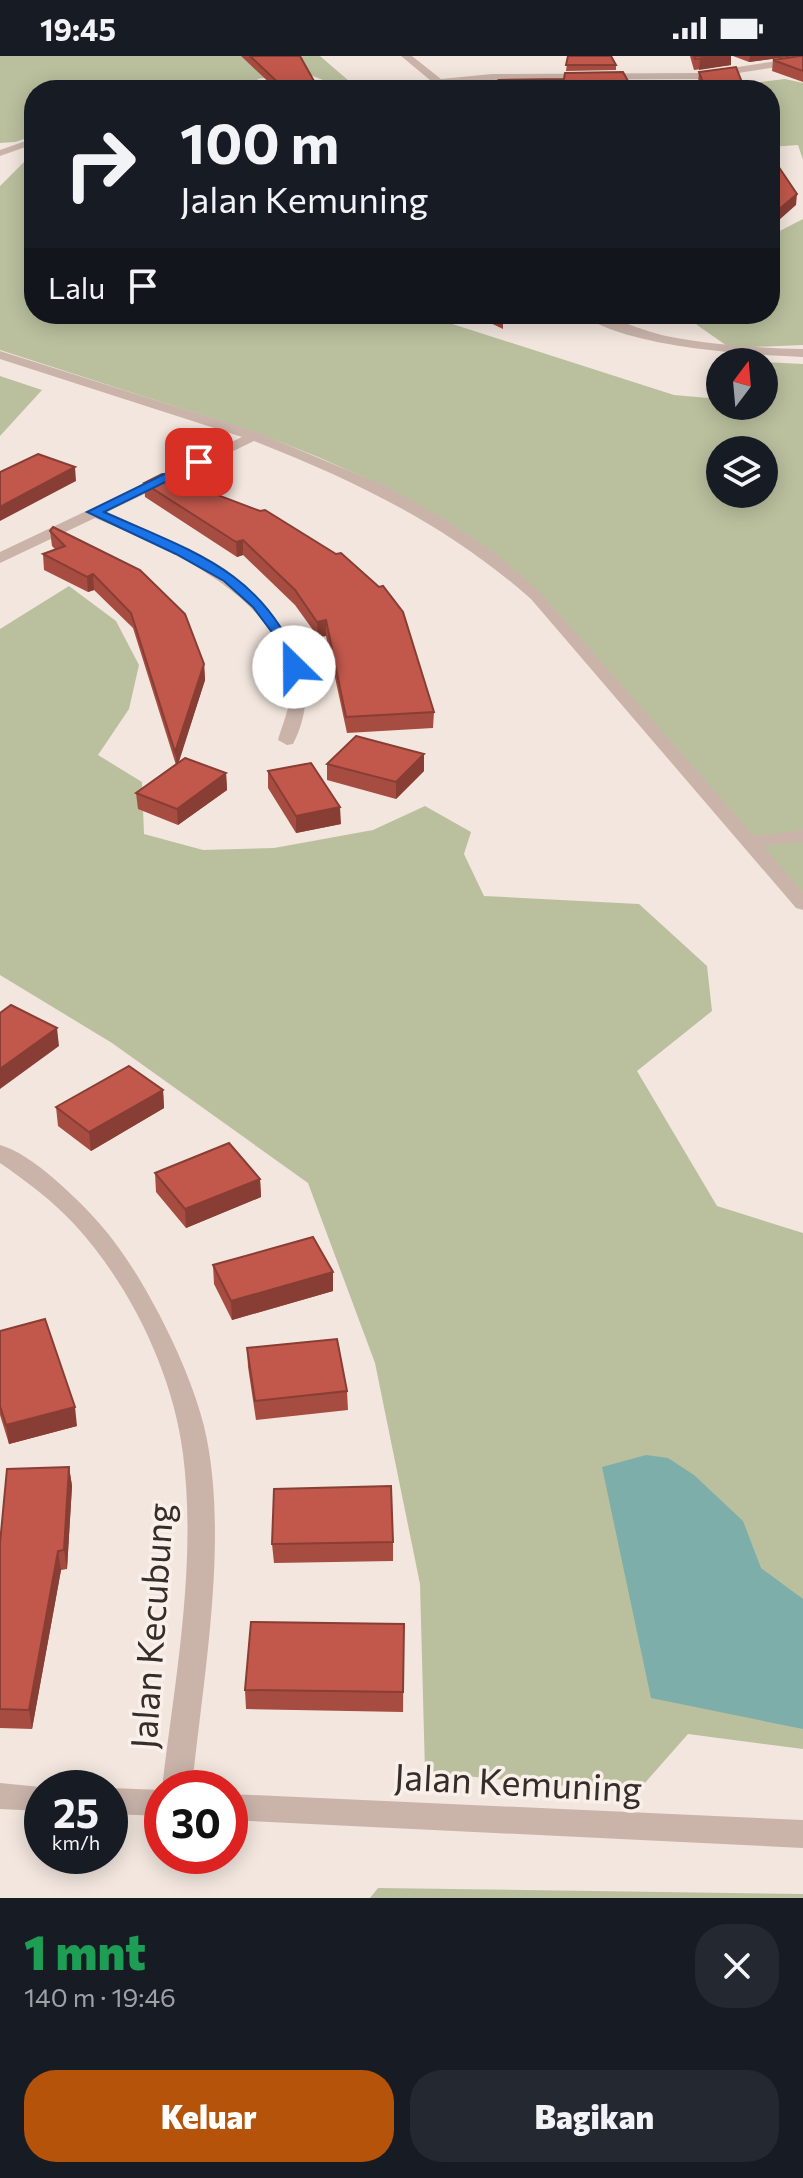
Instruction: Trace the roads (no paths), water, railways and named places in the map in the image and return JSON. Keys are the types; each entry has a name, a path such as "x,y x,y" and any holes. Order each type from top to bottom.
{"street":[{"path":"406,56 434,80"},
{"path":"463,80 517,76 665,78 735,73 803,60"},
{"path":"0,153 24,145"},
{"path":"622,324 669,338 730,348 803,353"},
{"path":"0,355 319,462 449,528 491,557 536,596 803,904"},
{"path":"0,558 252,437"},
{"path":"94,512 229,578 258,604 281,634 294,667 299,697 287,740"},
{"path":"749,842 803,836"},
{"name":"Jalan Kecubung","path":"0,1152 81,1218 132,1285 176,1375 196,1452 200,1558 179,1770"},
{"path":"0,1796 24,1797"},
{"name":"Jalan Kemuning","path":"248,1808 803,1834"}],"water":[{"path":"646,1455 668,1458 694,1475 743,1521 761,1568 803,1599 803,1729 651,1698 602,1467"}]}
